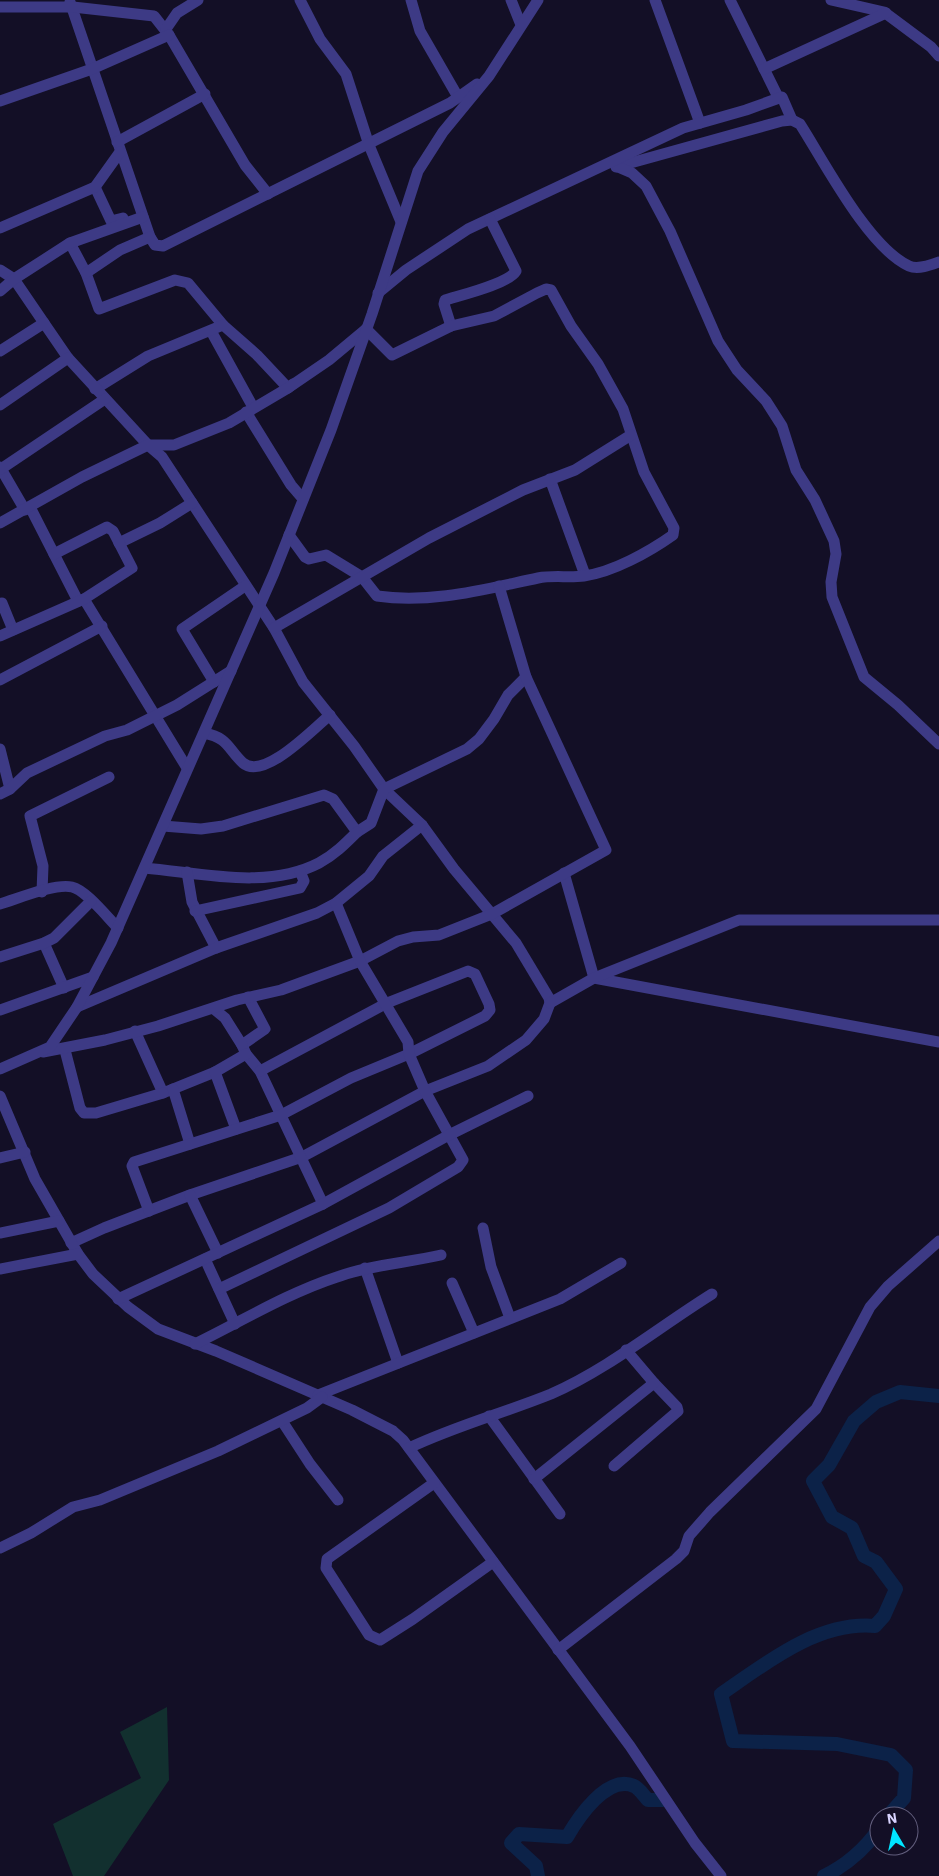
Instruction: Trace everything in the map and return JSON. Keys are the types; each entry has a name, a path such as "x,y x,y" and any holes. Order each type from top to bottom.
{"street":[{"path":"0,7 71,3 154,16 177,13 198,0"},
{"path":"300,0 320,39 346,74 369,145 401,222"},
{"path":"412,0 415,21 458,98"},
{"path":"511,0 521,25"},
{"path":"0,1069 50,1047 77,1007 118,928 259,607 331,430 418,171 426,155 489,76 538,0"},
{"path":"655,0 700,123"},
{"path":"730,0 778,98"},
{"path":"831,0 885,12 931,47 939,56"},
{"path":"881,0 885,12"},
{"path":"71,3 118,147 150,237 155,245 164,246 369,145 458,98 489,76"},
{"path":"764,69 885,12"},
{"path":"0,101 92,69 168,32 177,13"},
{"path":"154,16 168,32 245,165 268,194"},
{"path":"0,228 95,187 118,147 205,94"},
{"path":"378,293 406,270 468,229 683,128 746,110 778,98 784,98 792,120"},
{"path":"597,167 618,167 782,121 792,120 800,124 858,217 884,248 910,267 917,268 939,262"},
{"path":"618,167 632,173 646,186 670,230 718,341 736,370 766,401 782,426 796,470 815,500 834,541 836,554 831,582 832,598 864,676 939,744"},
{"path":"95,187 111,221 142,213"},
{"path":"0,291 14,279 70,244 142,213"},
{"path":"451,326 444,304 445,300 486,287 510,277 516,271 490,219"},
{"path":"86,273 120,250 150,237"},
{"path":"70,244 86,273 98,309 175,280 188,283 223,325 257,355 288,388"},
{"path":"0,270 14,279 68,358 148,445 162,457 274,628 303,682 330,714 384,789 422,825 454,869 516,943 549,998 550,1003 544,1019 526,1040 488,1066 425,1091 302,1157 190,1195 71,1243"},
{"path":"289,535 305,558 326,555 362,577 377,596 399,599 437,598 539,578 586,576 635,558 670,538 675,532 644,472 619,401 598,364 571,326 551,290 546,289 537,293 494,316 451,326 392,356 366,329"},
{"path":"0,351 44,323"},
{"path":"95,389 148,356 223,325"},
{"path":"0,523 82,477 148,445 174,445 229,423 288,388 329,360 366,329"},
{"path":"211,331 249,410 291,486 303,499"},
{"path":"0,405 68,358"},
{"path":"105,399 0,468 27,508 81,600 102,626 187,768"},
{"path":"274,628 437,534 523,490 575,470 600,457 631,435"},
{"path":"550,479 586,576"},
{"path":"119,544 160,523 192,503"},
{"path":"0,636 81,600 132,568 113,531 107,527 54,554"},
{"path":"214,682 182,629 245,586"},
{"path":"41,1052 65,1050 281,990 360,961 398,941 413,937 440,935 492,914 606,850 526,677 500,586"},
{"path":"1,602 13,630"},
{"path":"0,680 102,626"},
{"path":"5,792 27,773 155,716 231,671"},
{"path":"145,868 260,877 300,871 338,851 358,832 371,823 384,789 467,749 479,739 494,719 508,695 526,677"},
{"path":"204,733 225,740 244,764 253,767 270,763 282,756 330,714"},
{"path":"0,748 5,792"},
{"path":"42,892 43,866 30,816 110,778"},
{"path":"163,826 200,829 216,827 324,795 333,799 358,832"},
{"path":"77,1007 216,948 317,913 336,903 369,876 383,856 422,825"},
{"path":"195,911 300,888 304,880 300,871"},
{"path":"187,872 195,911 216,948"},
{"path":"564,873 594,978"},
{"path":"0,904 61,886 73,887 91,901 118,928"},
{"path":"0,957 54,938 91,901"},
{"path":"219,1289 389,1208 458,1167 463,1160 425,1091 409,1054 408,1042 387,1003 360,961 336,903"},
{"path":"550,1003 594,978 739,920 939,920"},
{"path":"44,943 64,988"},
{"path":"149,1211 132,1164 134,1162 282,1115 351,1078 409,1054 485,1016 490,1010 489,1004 475,974 471,971 387,1003 260,1071"},
{"path":"0,1010 93,977"},
{"path":"594,978 939,1042"},
{"path":"65,1050 80,1108 84,1113 96,1113 168,1091 215,1072 244,1050 265,1029 248,998"},
{"path":"214,1009 224,1018 260,1071 323,1204"},
{"path":"135,1031 168,1091 190,1144"},
{"path":"215,1072 236,1129"},
{"path":"0,1096 5,1120 24,1152 36,1179 71,1243 93,1274 141,1319 158,1329 320,1396 393,1430 409,1448 630,1746 695,1844 720,1876"},
{"path":"118,1299 323,1204 528,1096"},
{"path":"0,1158 24,1152"},
{"path":"190,1195 218,1253"},
{"path":"0,1233 58,1221"},
{"path":"483,1228 492,1267 510,1318"},
{"path":"558,1650 676,1559 684,1551 689,1536 710,1512 806,1421 826,1394 870,1308 888,1286 939,1241"},
{"path":"0,1269 78,1254"},
{"path":"195,1344 309,1287 365,1268 409,1262 441,1255"},
{"path":"205,1259 235,1324"},
{"path":"0,1548 31,1533 73,1507 100,1500 209,1455 282,1421 307,1408 320,1396 560,1299 621,1263"},
{"path":"365,1268 398,1364"},
{"path":"452,1283 474,1333"},
{"path":"409,1448 438,1434 552,1393 626,1350 712,1294"},
{"path":"614,1466 678,1411 678,1407 654,1383 626,1350"},
{"path":"534,1479 654,1383"},
{"path":"489,1416 560,1514"},
{"path":"282,1421 310,1464 338,1500"},
{"path":"434,1483 327,1559 325,1563 326,1568 369,1635 373,1639 380,1640 493,1562"}],"green space":[{"path":"167,1707 169,1780 104,1876 73,1876 53,1824 141,1778 120,1732"}],"waterway":[{"path":"897,1806 904,1798 906,1770 891,1755 837,1744 733,1741 721,1694 794,1646 833,1630 854,1626 875,1626 884,1616 896,1589 876,1562 864,1556 852,1528 832,1517 813,1481 829,1465 854,1421 876,1402 900,1392 939,1396"},
{"path":"538,1876 536,1866 511,1843 519,1834 567,1837 578,1819 594,1800 614,1786 624,1784 634,1786 648,1800 663,1800"},
{"path":"824,1876 840,1867 869,1842"}]}
